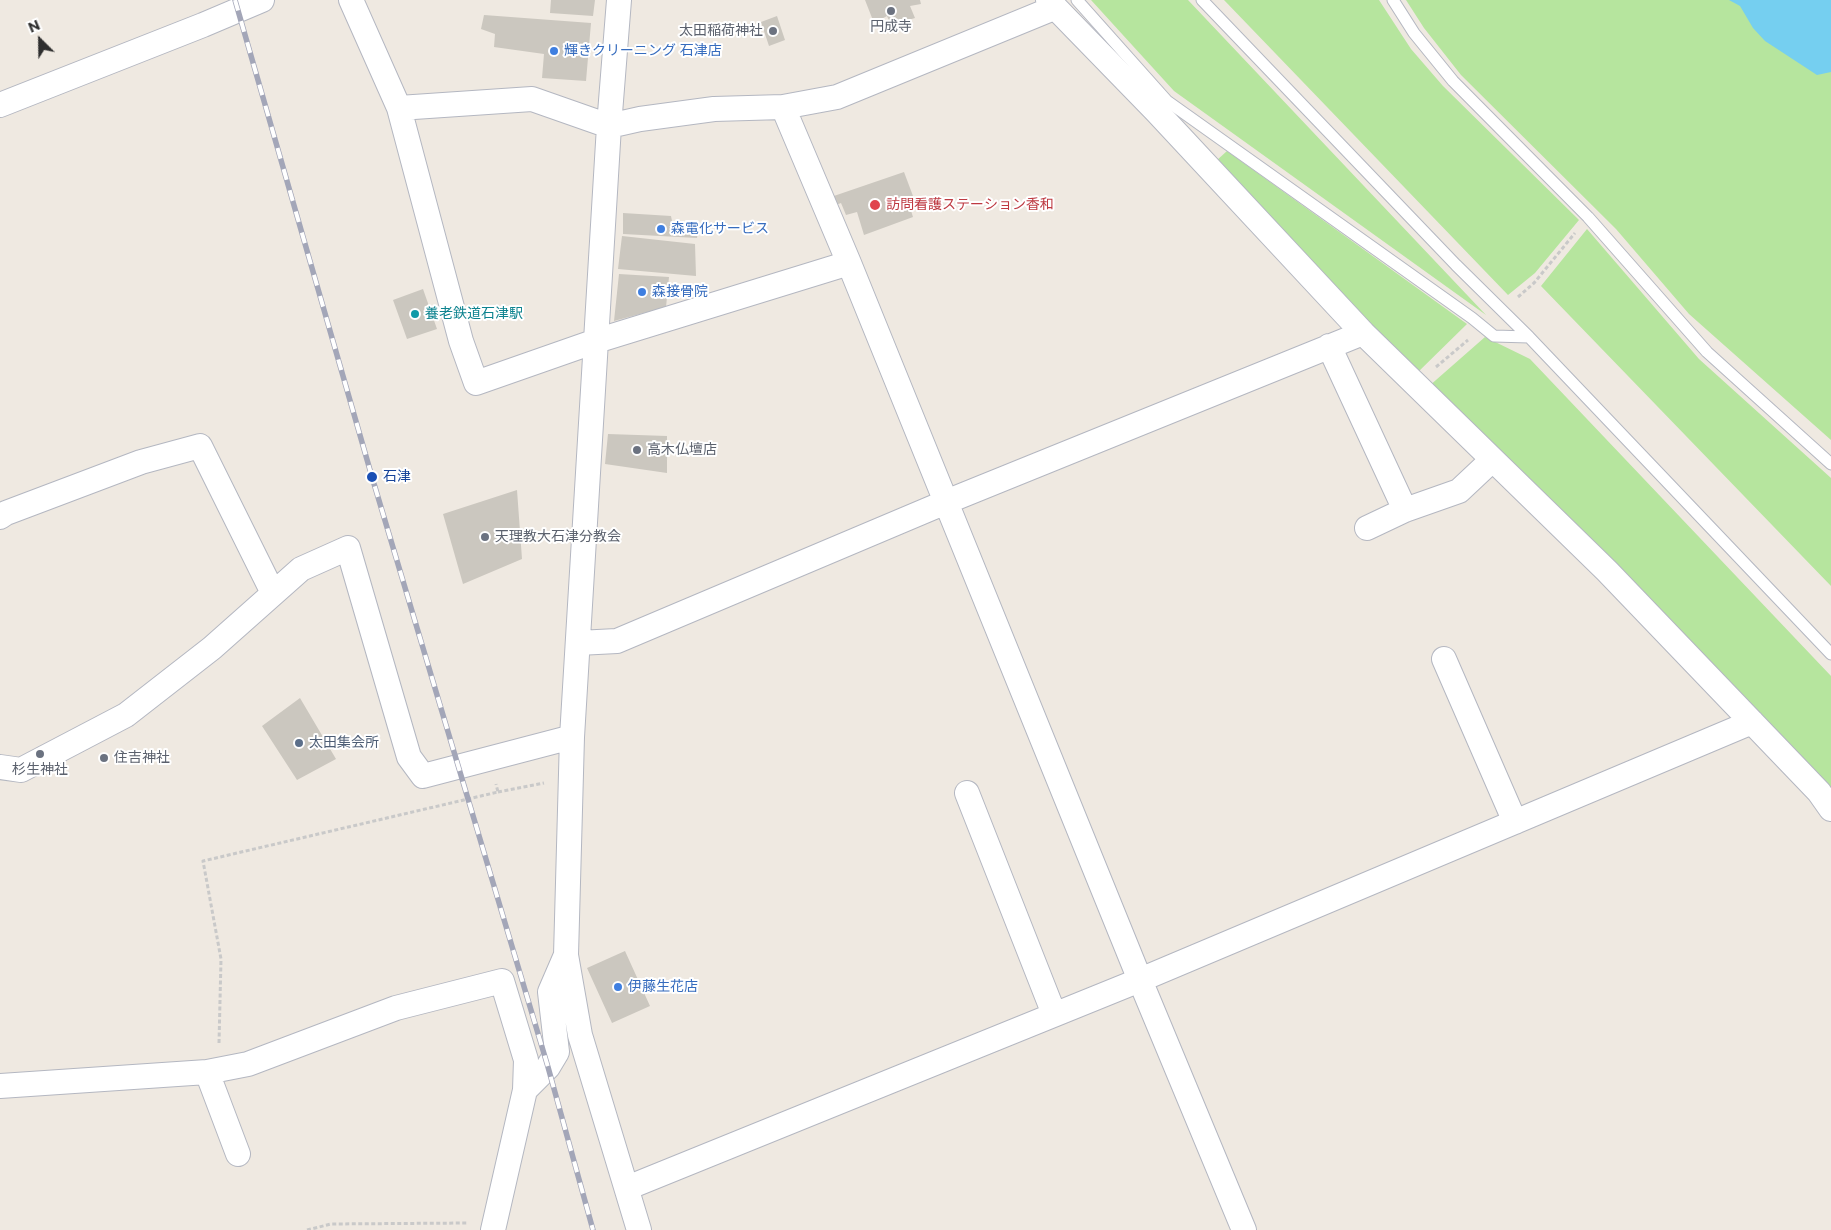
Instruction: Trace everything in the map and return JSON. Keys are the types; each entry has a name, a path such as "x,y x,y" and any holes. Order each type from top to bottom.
{"street":[{"path":"0,105 203,26 262,0"},
{"path":"352,0 399,108 462,341 476,383 596,341 849,264"},
{"path":"619,0 609,126 572,737 566,956 580,1035 639,1230"},
{"path":"399,108 532,99 609,126 640,119 714,109 783,107 837,97 1051,4 1105,56 1363,333 1607,571 1819,792 1831,809"},
{"path":"783,107 1244,1230"},
{"path":"578,643 617,641 946,502 1363,333"},
{"path":"1329,346 1405,510"},
{"path":"2,510 141,462 200,446 273,592"},
{"path":"1367,528 1405,510 1459,491 1492,460"},
{"path":"0,767 21,770 126,715 212,648 301,569 348,548 409,758 423,776 572,737"},
{"path":"1444,660 1515,822"},
{"path":"627,1188 1140,980 1752,722"},
{"path":"966,792 1054,1014"},
{"path":"525,1090 548,1067 557,1052 550,992 566,956"},
{"path":"0,1086 213,1071 248,1064 396,1008 502,982 526,1060 525,1090 494,1226"},
{"path":"213,1071 238,1154"}],"lane":[{"path":"1077,0 1167,101 1472,318 1494,336 1529,337"},
{"path":"1202,0 1456,265 1529,337 1831,654"},
{"path":"1393,0 1414,32 1453,82 1588,217 1707,352 1831,464"}],"path":[{"path":"1534,283 1588,217"},
{"path":"490,760 498,792"},
{"path":"213,1071 221,959 203,861 498,792 571,778"},
{"path":"307,1230 331,1224 494,1226"}],"green space":[{"path":"1091,0 1188,0 1486,315 1174,91"},
{"path":"1224,0 1379,0 1411,49 1443,86 1579,220 1535,273 1508,295"},
{"path":"1406,0 1756,0 1831,53 1831,440 1689,314 1616,229 1461,75 1424,28"},
{"path":"1227,151 1467,324 1415,375 1216,161"},
{"path":"1587,229 1699,359 1831,478 1831,586 1541,286"},
{"path":"1485,337 1530,359 1831,676 1831,796 1428,387"}],"water":[{"path":"1729,0 1831,0 1831,72 1817,75 1765,41 1753,28 1740,6"}],"building":[{"path":"551,0 595,0 593,16 550,13"},
{"name":"円成寺","path":"865,0 920,0 921,4 910,6 915,18 891,25 887,16 874,23"},
{"name":"輝きクリーニング 石津店","path":"484,15 591,23 586,81 542,78 544,54 494,47 495,34 481,29"},
{"name":"太田稲荷神社","path":"777,16 785,40 769,46 761,22"},
{"name":"訪問看護ステーション香和","path":"904,172 913,196 907,198 913,217 864,235 857,212 846,215 841,203 833,206 828,198"},
{"name":"森電化サービス","path":"623,213 671,216 672,221 699,224 697,238 623,234"},
{"path":"622,236 695,244 696,276 618,269"},
{"name":"森接骨院","path":"619,274 669,277 666,307 614,321"},
{"name":"養老鉄道石津駅","path":"423,289 437,329 407,339 393,300"},
{"name":"高木仏壇店","path":"608,434 667,436 667,473 605,464"},
{"name":"天理教大石津分教会","path":"517,490 522,559 463,584 443,514"},
{"name":"太田集会所","path":"300,698 336,759 297,780 262,726"},
{"name":"伊藤生花店","path":"625,951 650,1006 612,1023 587,968"}],"railway":[{"path":"235,0 372,477 548,1067 593,1230"}],"place":[{"name":"円成寺","path":"891,11"},
{"name":"太田稲荷神社","path":"773,31"},
{"name":"輝きクリーニング 石津店","path":"554,51"},
{"name":"訪問看護ステーション香和","path":"875,205"},
{"name":"森電化サービス","path":"661,229"},
{"name":"森接骨院","path":"642,292"},
{"name":"養老鉄道石津駅","path":"415,314"},
{"name":"高木仏壇店","path":"637,450"},
{"name":"石津","path":"372,477"},
{"name":"天理教大石津分教会","path":"485,537"},
{"name":"太田集会所","path":"299,743"},
{"name":"杉生神社","path":"40,754"},
{"name":"住吉神社","path":"104,758"},
{"name":"伊藤生花店","path":"618,987"}]}
